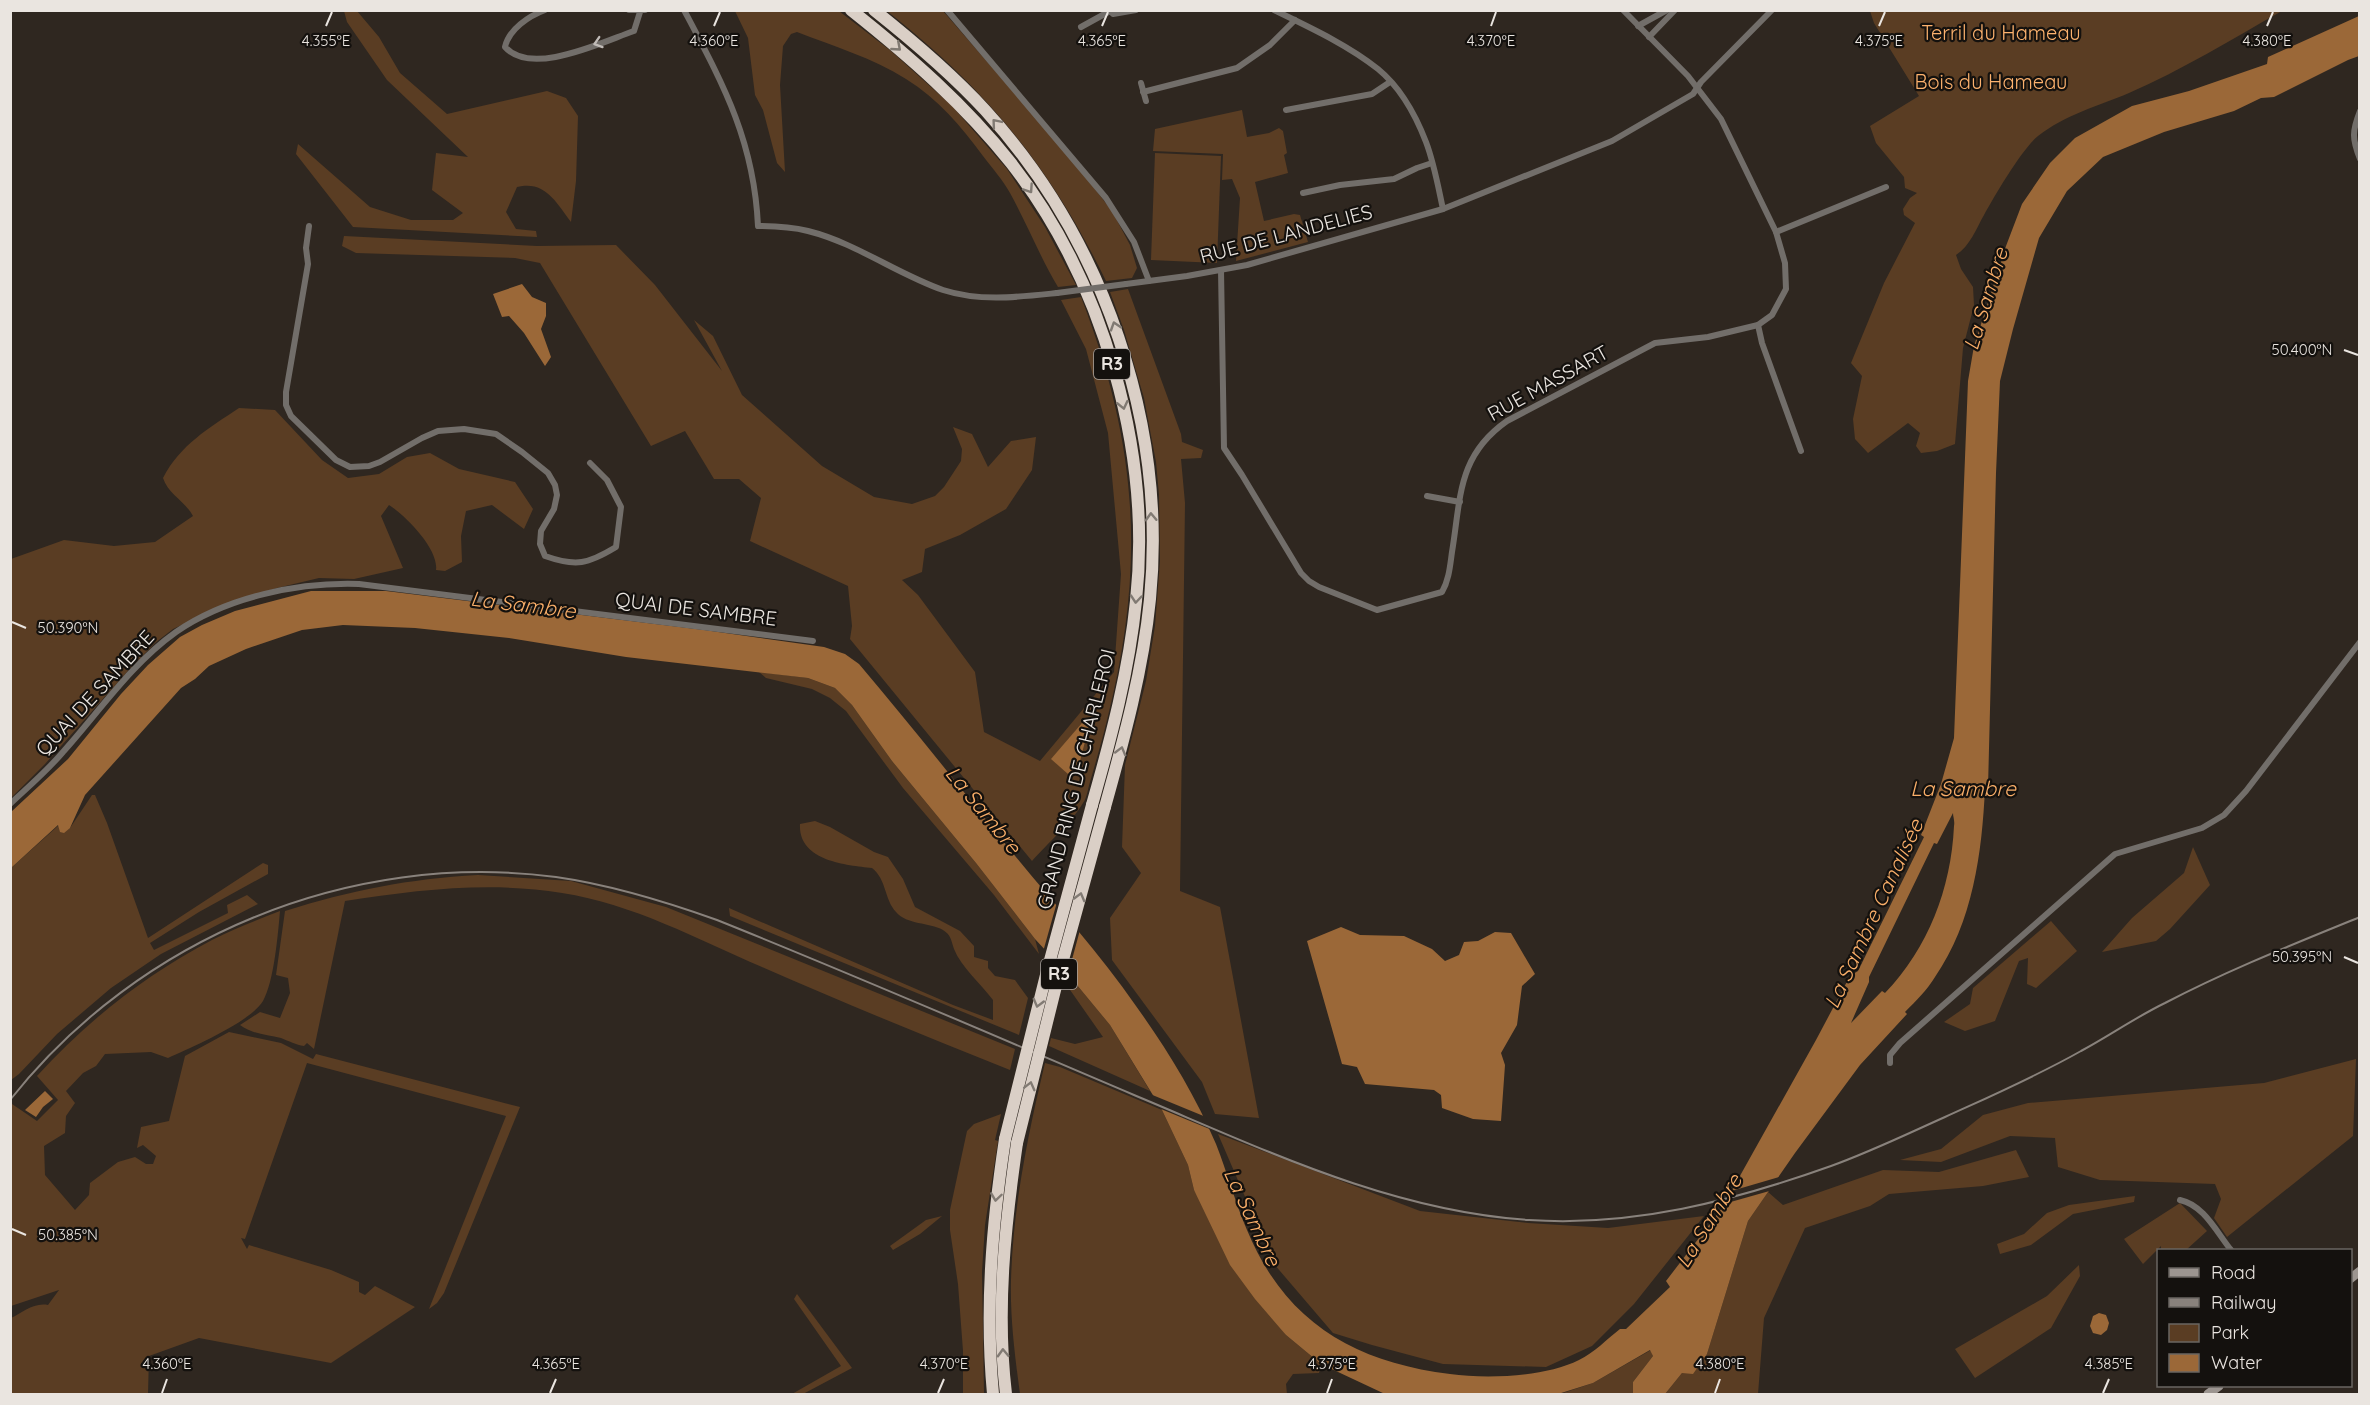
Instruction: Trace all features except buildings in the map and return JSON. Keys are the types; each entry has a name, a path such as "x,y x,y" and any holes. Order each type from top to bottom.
{"highway":[{"name":"GRAND RING DE CHARLEROI","path":"851,10 932,78 975,121 1012,164 1047,217 1075,268 1099,323 1116,376 1128,425 1135,480 1139,542 1136,599 1129,655 1099,806 1058,978 995,1203 988,1311 993,1395"},
{"name":"GRAND RING DE CHARLEROI","path":"874,10 943,67 986,111 1023,156 1058,207 1087,261 1113,320 1130,373 1150,482 1153,542 1150,598 1142,658 1132,707 1099,806"},
{"name":"GRAND RING DE CHARLEROI","path":"1006,1395 1001,1311 1011,1141"}],"street":[{"path":"544,10 531,15 510,35 505,47 512,55 548,59 634,31 643,11 629,10"},
{"name":"RUE DE LANDELIES","path":"684,10 725,89 743,133 752,172 758,226 791,228 826,237 920,281 960,294 992,298 1057,293 1247,265 1443,208 1612,141 1693,94 1701,82 1772,10"},
{"path":"947,10 1106,198 1134,242 1149,281"},
{"path":"1081,27 1110,11 1113,14 1136,10"},
{"path":"1274,10 1354,53 1380,70 1412,110 1425,139 1443,208"},
{"path":"1623,10 1698,89 1721,119 1776,232 1785,263 1785,289 1772,315 1758,326 1801,451"},
{"path":"1638,26 1667,10"},
{"path":"1649,38 1675,10"},
{"path":"1143,92 1237,68 1270,45 1295,20"},
{"path":"1286,110 1372,94 1390,82"},
{"path":"1141,83 1146,101"},
{"path":"2360,111 2354,125 2353,142 2360,159"},
{"path":"1303,194 1340,185 1395,179 1432,163"},
{"path":"1776,232 1886,187"},
{"path":"309,226 306,248 308,264 293,342 286,405 291,416 336,460 350,467 369,466 438,431 464,429 496,434 548,473 555,485 557,495 554,509 541,531 540,544 545,556 564,563 594,560 616,547 621,507 607,480 590,463"},
{"name":"RUE MASSART","path":"1221,270 1224,448 1300,573 1319,586 1377,610 1442,592 1449,576 1465,476 1474,454 1488,435 1507,421 1655,344 1708,337 1758,326"},
{"path":"1427,496 1460,502"},
{"name":"QUAI DE SAMBRE","path":"10,804 63,752 142,662 175,633 213,613 280,591 321,585 359,584 813,641"},
{"path":"1890,1063 1894,1049 2115,854 2202,828 2224,815 2246,791 2360,642"},
{"path":"2180,1200 2198,1209 2229,1249"}],"green space":[{"path":"344,11 357,11 379,37 400,73 447,114 547,91 566,98 578,116 576,181 571,222 549,194 527,186 517,187 506,212 516,229 536,231 537,237 353,227 296,154 298,144 370,207 411,220 453,220 463,213 432,190 436,153 468,157 387,80 347,22"},
{"path":"735,11 839,11 891,51 952,106 1007,169 1045,227 1076,285 1058,287 1007,188 966,134 939,104 918,87 880,65 797,32 791,34 783,46 780,85 785,172 777,163 763,110 755,95 748,38"},
{"path":"887,11 943,11 1069,156 1112,211 1130,245 1137,268 1132,278 1106,281 1062,201 1013,132 956,70"},
{"name":"Bois du Hameau","path":"1870,11 2282,11 2168,74 2059,122 2038,136 2024,151 1969,242 1956,255 1961,269 1973,287 1974,305 1963,348 1955,444 1937,451 1921,453 1916,446 1920,433 1908,423 1868,453 1855,439 1853,419 1862,376 1851,363 1884,283 1915,223 1904,215 1903,209 1910,198 1917,193 1905,188 1904,177 1876,143 1870,126 1919,96 1874,23"},
{"path":"1242,110 1247,137 1269,133 1279,128 1283,131 1287,153 1284,155 1288,173 1255,182 1264,221 1294,214 1300,215 1308,242 1236,261 1240,198 1232,179 1222,180 1223,154 1153,151 1155,129"},
{"path":"1155,153 1221,156 1217,263 1151,260"},
{"path":"344,236 537,246 616,245 655,285 722,371 694,320 713,336 742,395 822,466 874,497 912,504 935,496 944,487 961,461 962,449 953,427 972,434 988,467 1011,441 1036,437 1032,470 1006,509 960,535 925,549 922,572 902,580 918,595 975,672 984,732 1040,761 1114,672 1121,574 1108,433 1086,349 1061,300 1081,297 1115,404 1125,455 1130,506 1131,558 1127,610 1119,664 1107,720 1086,798 1072,818 1032,861 850,639 852,626 848,586 750,541 761,498 739,479 714,479 685,431 651,446 540,263 515,258 356,253 342,246"},
{"path":"1128,289 1182,442 1203,450 1201,458 1181,459 1185,503 1180,891 1220,907 1259,1118 1215,1114 1202,1082 1112,960 1110,918 1141,873 1122,847 1125,765 1146,681 1155,626 1160,561 1156,462 1144,398 1110,292"},
{"path":"239,408 275,410 322,460 348,478 379,474 407,457 430,453 459,469 515,482 533,509 524,529 492,505 466,511 461,536 462,562 445,571 436,570 432,552 420,533 404,516 389,505 381,516 403,568 354,579 319,578 277,588 231,602 173,629 155,643 127,672 45,764 11,798 11,559 64,540 114,546 155,542 193,516 165,484 163,478 170,466 196,438"},
{"path":"759,672 808,678 835,688 852,705 892,761 1035,939 1039,954 994,895 903,788 846,711 830,698 812,689 766,678"},
{"path":"92,795 95,795 107,823 148,938 263,863 268,865 268,874 199,912 150,943 154,950 228,913 227,905 247,895 258,904 161,954 111,988 57,1034 11,1080 11,868 59,825 70,828"},
{"path":"815,821 888,857 903,879 915,907 960,931 974,946 974,957 988,961 988,968 995,976 1015,980 1028,998 1019,1035 730,916 729,908 953,1005 993,1020 993,1000 961,962 948,934 937,927 906,919 896,912 880,878 872,868 837,863 815,853 801,836 800,824"},
{"path":"2193,847 2210,885 2156,941 2102,952 2132,918 2184,873"},
{"path":"478,875 571,881 666,907 1015,1049 1010,1070 855,1007 639,914 588,898 535,889 454,888 345,901 314,1049 307,1043 304,1046 298,1045 240,1025 260,1012 280,1018 290,993 288,978 276,975 285,911 380,887 428,879"},
{"path":"280,911 270,982 263,1001 256,1009 246,1018 219,1034 168,1058 151,1052 105,1054 96,1066 83,1073 66,1091 75,1103 66,1116 65,1133 44,1146 45,1175 75,1210 89,1195 90,1183 118,1162 135,1157 146,1164 153,1164 156,1156 143,1145 137,1148 141,1127 169,1121 185,1056 229,1032 281,1043 313,1059 316,1054 520,1107 444,1293 429,1309 506,1116 307,1063 245,1239 241,1238 247,1249 249,1245 331,1270 359,1282 359,1292 365,1295 375,1286 415,1307 331,1363 199,1338 149,1356 148,1394 11,1394 11,1318 33,1306 48,1305 59,1290 11,1306 12,1104 37,1121 58,1100 37,1076 76,1036 163,968 212,940"},
{"path":"2051,921 2077,951 2036,988 2027,984 2028,958 2019,961 1995,1021 1965,1031 1944,1022 1970,1004 1973,988"},
{"path":"1072,979 1110,1025 1150,1091 1049,1046 1051,1038 1075,1044 1103,1037 1068,987"},
{"path":"2356,1059 2353,1136 2227,1237 2214,1218 2221,1199 2215,1184 2100,1180 2058,1167 2055,1138 2010,1136 1941,1162 1900,1160 1941,1149 1983,1115 2028,1103 2264,1083"},
{"path":"1045,1063 1060,1067 1162,1110 1188,1165 1194,1190 1286,1335 1321,1364 1319,1373 1293,1374 1286,1384 1287,1394 1020,1394 1011,1309 1012,1253 1022,1171"},
{"path":"1001,1114 995,1140 998,1141 985,1225 982,1272 984,1394 963,1394 963,1351 958,1284 950,1230 950,1210 967,1131 974,1124"},
{"path":"1218,1134 1420,1211 1528,1223 1608,1228 1704,1216 1634,1304 1592,1346 1546,1367 1443,1364 1333,1333 1274,1264"},
{"path":"2016,1150 2029,1177 1983,1186 1889,1194 1870,1206 1805,1228 1764,1318 1758,1394 1665,1394 1682,1373 1707,1354 1748,1221 1768,1192 1783,1205 1883,1170 1939,1172"},
{"path":"2135,1196 2134,1202 2073,1214 2031,1245 2000,1254 1997,1244 2024,1234 2047,1213 2069,1205"},
{"path":"2180,1203 2207,1231 2187,1249 2161,1249 2161,1246 2143,1264 2124,1239"},
{"path":"942,1216 920,1234 893,1250 890,1246 926,1220"},
{"path":"2079,1265 2080,1276 2051,1328 1975,1378 1955,1349 2047,1296"},
{"path":"797,1294 852,1368 803,1394 792,1394 841,1366 794,1299"},
{"path":"1651,1350 1653,1356 1633,1382 1635,1394 1560,1394 1593,1383"}],"water":[{"name":"La Sambre","path":"2359,16 2359,56 2274,97 2261,98 2234,111 2164,132 2103,157 2067,191 2039,238 2000,381 1988,788 1985,788 1978,862 1967,910 1948,956 1932,982 1905,1012 1907,1014 1860,1065 1748,1221 1707,1354 1693,1374 1682,1373 1665,1394 1633,1393 1633,1382 1653,1356 1650,1350 1593,1383 1558,1394 1385,1394 1321,1364 1286,1335 1230,1265 1194,1190 1188,1165 1162,1110 1110,1025 1035,939 892,761 852,705 835,688 808,678 626,657 509,638 415,628 343,625 302,630 246,649 209,666 181,688 85,795 70,828 64,833 60,832 58,825 11,868 11,812 68,759 148,665 180,637 235,611 311,591 386,591 824,647 845,654 859,664 1121,985 1190,1090 1216,1144 1247,1230 1263,1262 1281,1290 1303,1313 1327,1332 1354,1347 1383,1359 1415,1368 1465,1376 1498,1376 1533,1373 1565,1366 1590,1354 1620,1329 1626,1329 1670,1287 1666,1281 1722,1208 1850,976 1858,971 1924,837 1921,835 1941,784 1954,738 1968,381 1974,346 2022,204 2050,163 2075,138 2132,106 2189,91 2267,64 2268,57","holes":["1953,813 1952,849 1948,872 1942,895 1925,937 1913,957 1885,993 1882,991 1851,1023 1869,982 1869,977 1934,843 1937,844"]},
{"path":"522,284 532,297 546,303 546,316 541,329 551,357 545,366 524,333 509,316 502,317 493,294"},
{"path":"1082,723 1089,726 1080,761 1068,774 1051,759"},
{"path":"1341,927 1360,935 1404,936 1432,949 1445,961 1459,955 1464,942 1478,941 1495,932 1511,933 1535,974 1522,986 1517,1025 1501,1053 1505,1065 1501,1121 1473,1119 1442,1108 1441,1095 1434,1090 1365,1084 1357,1067 1342,1064 1307,941"},
{"path":"45,1091 53,1099 36,1117 25,1110"},
{"path":"2099,1313 2106,1315 2109,1323 2107,1330 2101,1335 2093,1333 2090,1326 2093,1316"}],"pier":[{"path":"1057,902 1080,930 1067,978 1043,952"},
{"path":"1150,1094 1206,1117 1212,1130 1156,1107"},
{"path":"1783,1176 1773,1190 1720,1205 1728,1192"}],"railway":[{"path":"10,1100 62,1043 121,993 185,951 254,917 327,893 402,878 479,872 556,877 638,894 717,920 874,984 1230,1136 1327,1174 1376,1190 1426,1204 1477,1214 1529,1220 1606,1219 1682,1209 1720,1200 1794,1179 1860,1155 2031,1077 2154,1008 2213,979 2360,917"}],"park label":[{"name":"Terril du Hameau","path":"2001,33"}],"water label":[{"name":"La Sambre Canalisée","path":"1874,914"}]}
